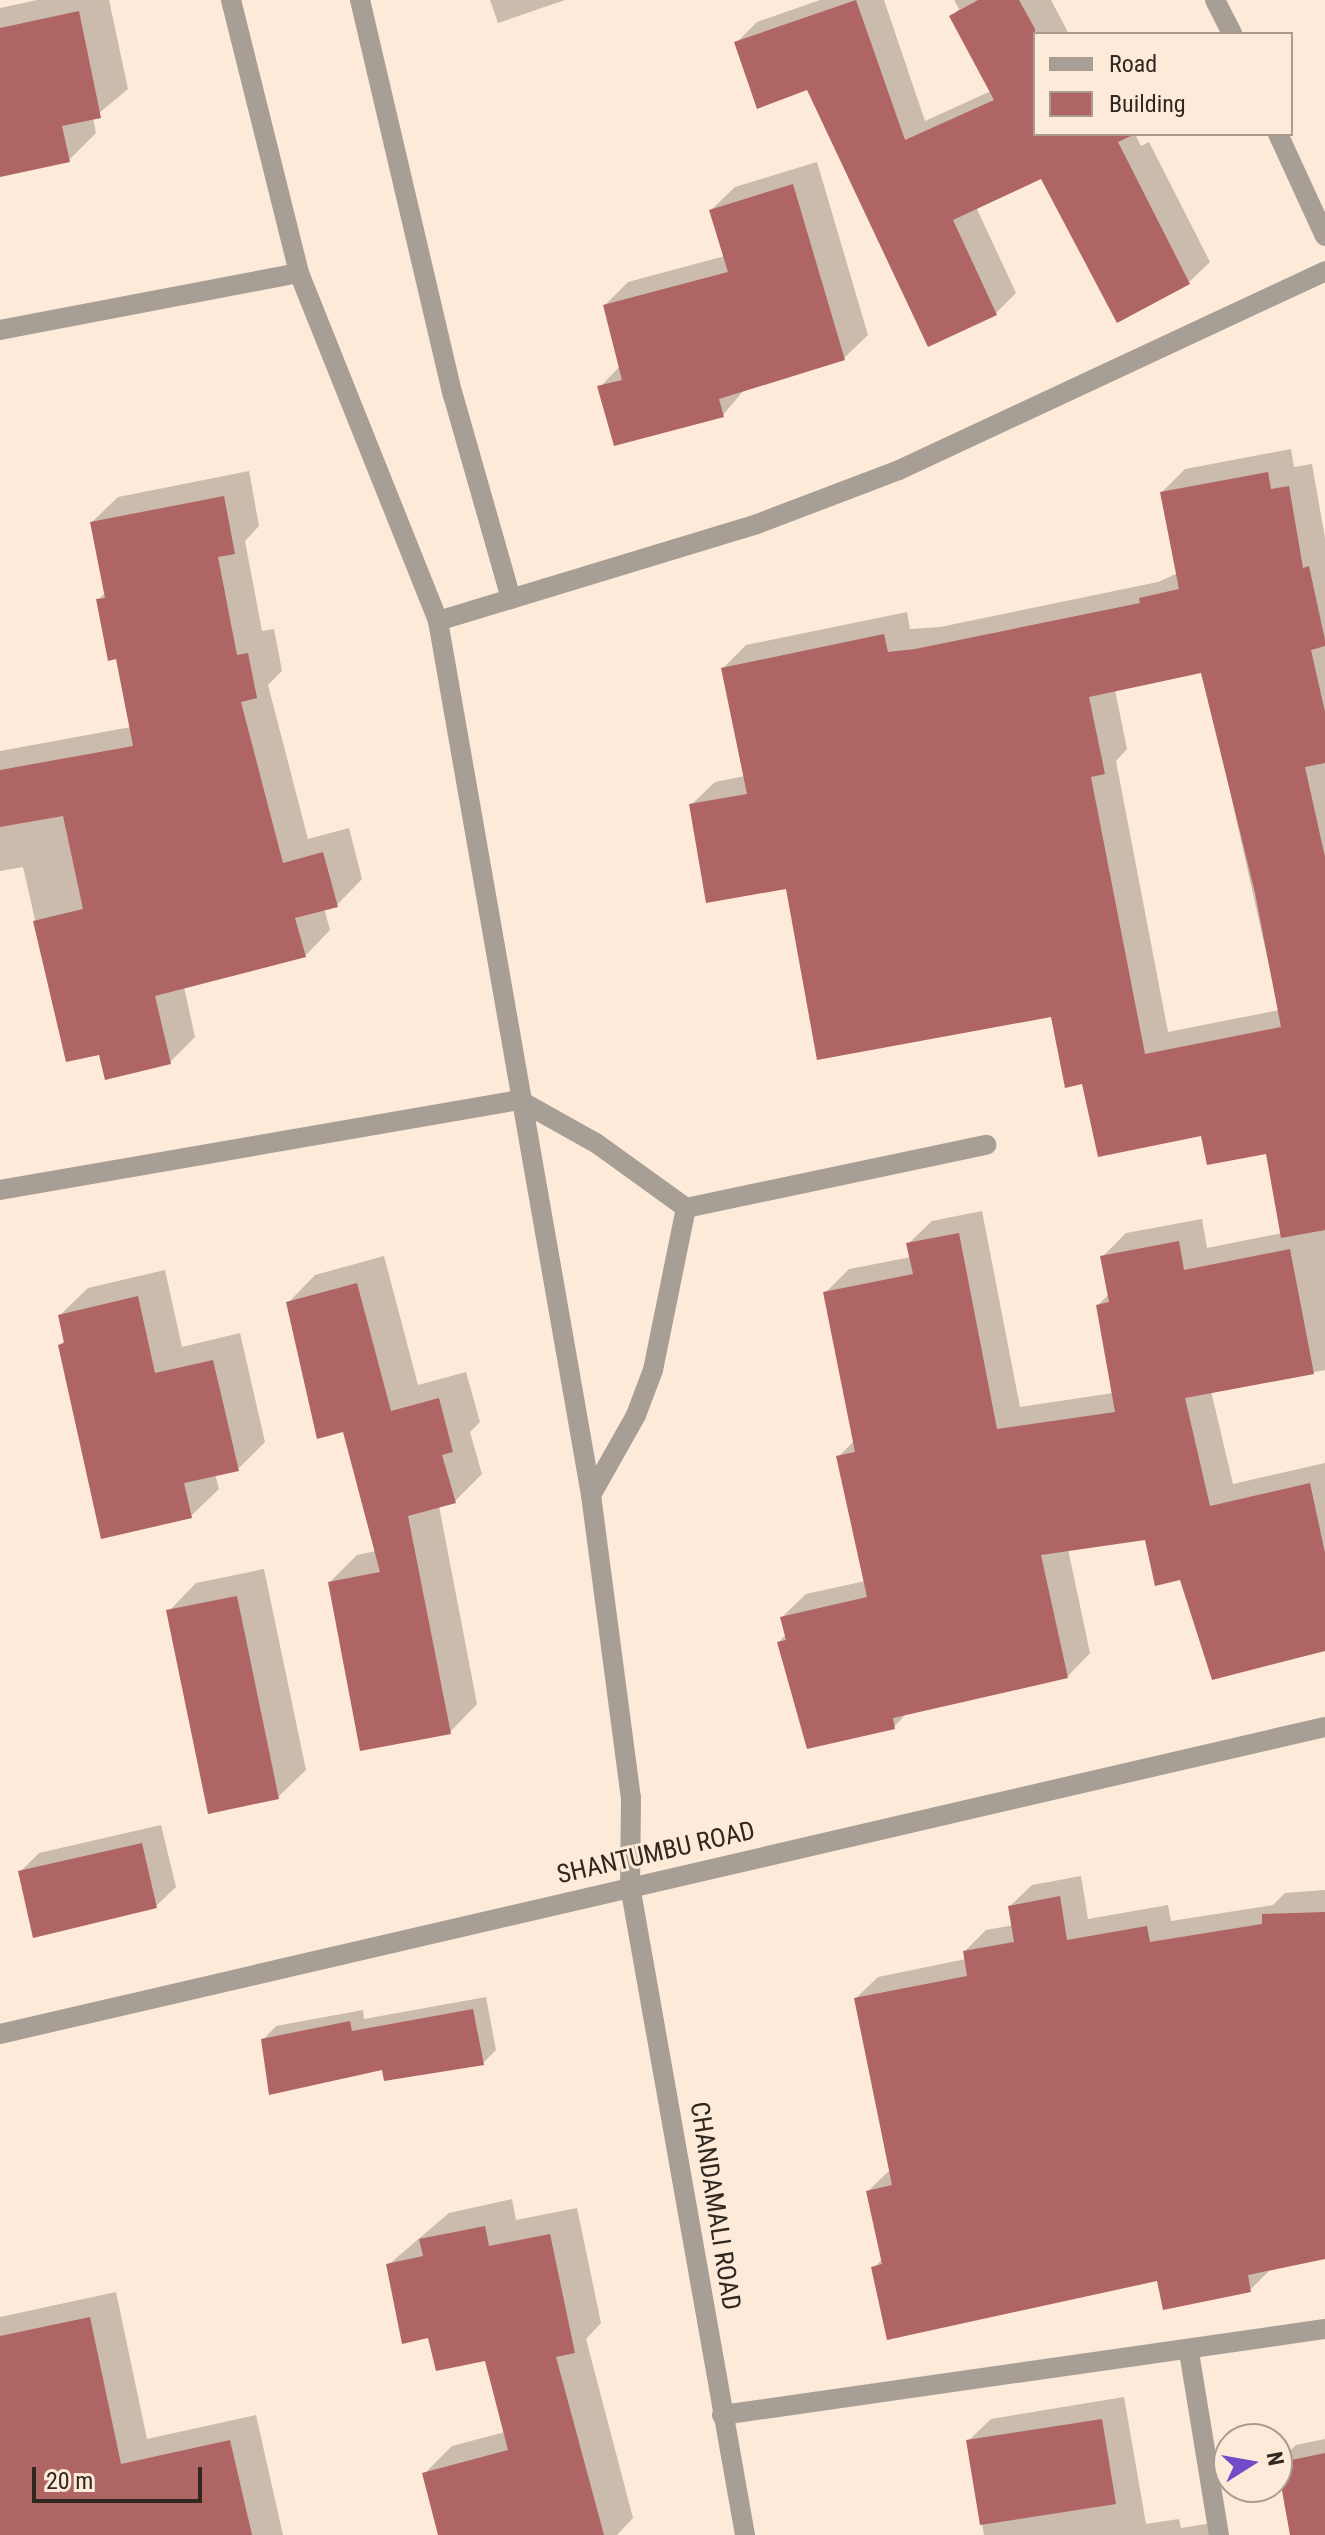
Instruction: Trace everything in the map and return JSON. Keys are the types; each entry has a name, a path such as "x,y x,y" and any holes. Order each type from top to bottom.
{"street":[{"name":"CHANDAMALI ROAD","path":"231,0 299,273 438,621 519,1100 591,1495 631,1797 630,1886 672,2099 722,2415 745,2535"},
{"path":"360,0 453,395 511,599"},
{"path":"1215,0 1231,32"},
{"path":"1279,136 1325,236"},
{"path":"438,621 757,524 899,470 1325,271"},
{"path":"0,330 299,273"},
{"path":"0,1190 519,1100 596,1143 686,1208 986,1145"},
{"path":"591,1495 636,1415 653,1370 686,1208"},
{"name":"SHANTUMBU ROAD","path":"0,2034 1325,1727"},
{"path":"722,2415 1189,2352 1325,2329"},
{"path":"1189,2352 1219,2535"}],"building":[{"path":"856,0 905,140 994,100 949,16 978,0 1019,0 1035,29 1033,136 1131,136 1118,142 1190,284 1117,323 1041,179 953,220 997,315 928,347 807,90 757,109 734,42"},
{"path":"79,11 101,118 62,126 70,162 0,177 0,28"},
{"path":"793,184 845,360 719,399 724,417 614,446 597,386 622,380 603,305 728,272 709,210"},
{"path":"1268,472 1271,489 1289,486 1303,568 1309,566 1325,640 1325,646 1311,650 1325,712 1325,763 1305,767 1325,857 1325,1230 1281,1238 1266,1154 1207,1165 1201,1136 1098,1157 1082,1084 1065,1088 1051,1017 817,1060 786,889 706,903 689,804 747,794 721,668 884,634 888,652 915,649 1140,603 1139,598 1179,589 1160,492","holes":["1201,673 1255,893 1281,1027 1145,1054 1091,777 1105,774 1089,697"]},
{"path":"224,496 235,554 218,557 237,655 248,653 257,698 241,702 283,863 323,852 338,907 295,918 306,957 155,996 171,1064 105,1080 99,1055 66,1062 33,921 83,909 63,816 0,827 0,770 133,746 116,659 108,661 96,599 105,598 90,522"},
{"path":"959,1233 997,1429 1115,1412 1096,1305 1109,1302 1100,1256 1179,1241 1184,1270 1290,1249 1314,1374 1185,1398 1210,1506 1310,1483 1325,1553 1325,1651 1212,1680 1180,1580 1155,1586 1145,1540 1041,1555 1068,1678 893,1718 895,1729 807,1749 777,1642 786,1640 780,1617 867,1597 836,1456 855,1452 823,1292 913,1274 906,1243"},
{"path":"357,1283 391,1411 439,1398 453,1452 442,1455 456,1503 408,1516 451,1734 360,1751 328,1582 380,1572 343,1432 317,1439 286,1302"},
{"path":"138,1296 155,1373 213,1360 239,1471 184,1483 192,1518 101,1539 58,1345 64,1343 58,1315"},
{"path":"237,1596 279,1799 208,1814 166,1610"},
{"path":"142,1843 157,1908 33,1938 18,1871"},
{"path":"1060,1896 1067,1940 1147,1926 1150,1942 1262,1924 1262,1914 1325,1912 1325,2259 1248,2275 1251,2292 1163,2310 1157,2281 887,2340 871,2267 882,2264 866,2191 892,2185 854,1998 967,1976 963,1951 1014,1942 1008,1906"},
{"path":"473,2009 484,2065 384,2081 382,2070 269,2095 261,2039 350,2021 352,2031"},
{"path":"485,2226 489,2246 550,2234 575,2353 556,2357 604,2535 438,2535 422,2473 508,2450 485,2361 436,2371 428,2338 402,2344 386,2264 423,2256 419,2239"},
{"path":"90,2317 121,2464 230,2440 252,2535 0,2535 0,2336"},
{"path":"1102,2419 1116,2504 980,2525 966,2440"},
{"path":"1325,2453 1325,2535 1290,2535 1284,2503 1293,2503 1293,2460"}]}
